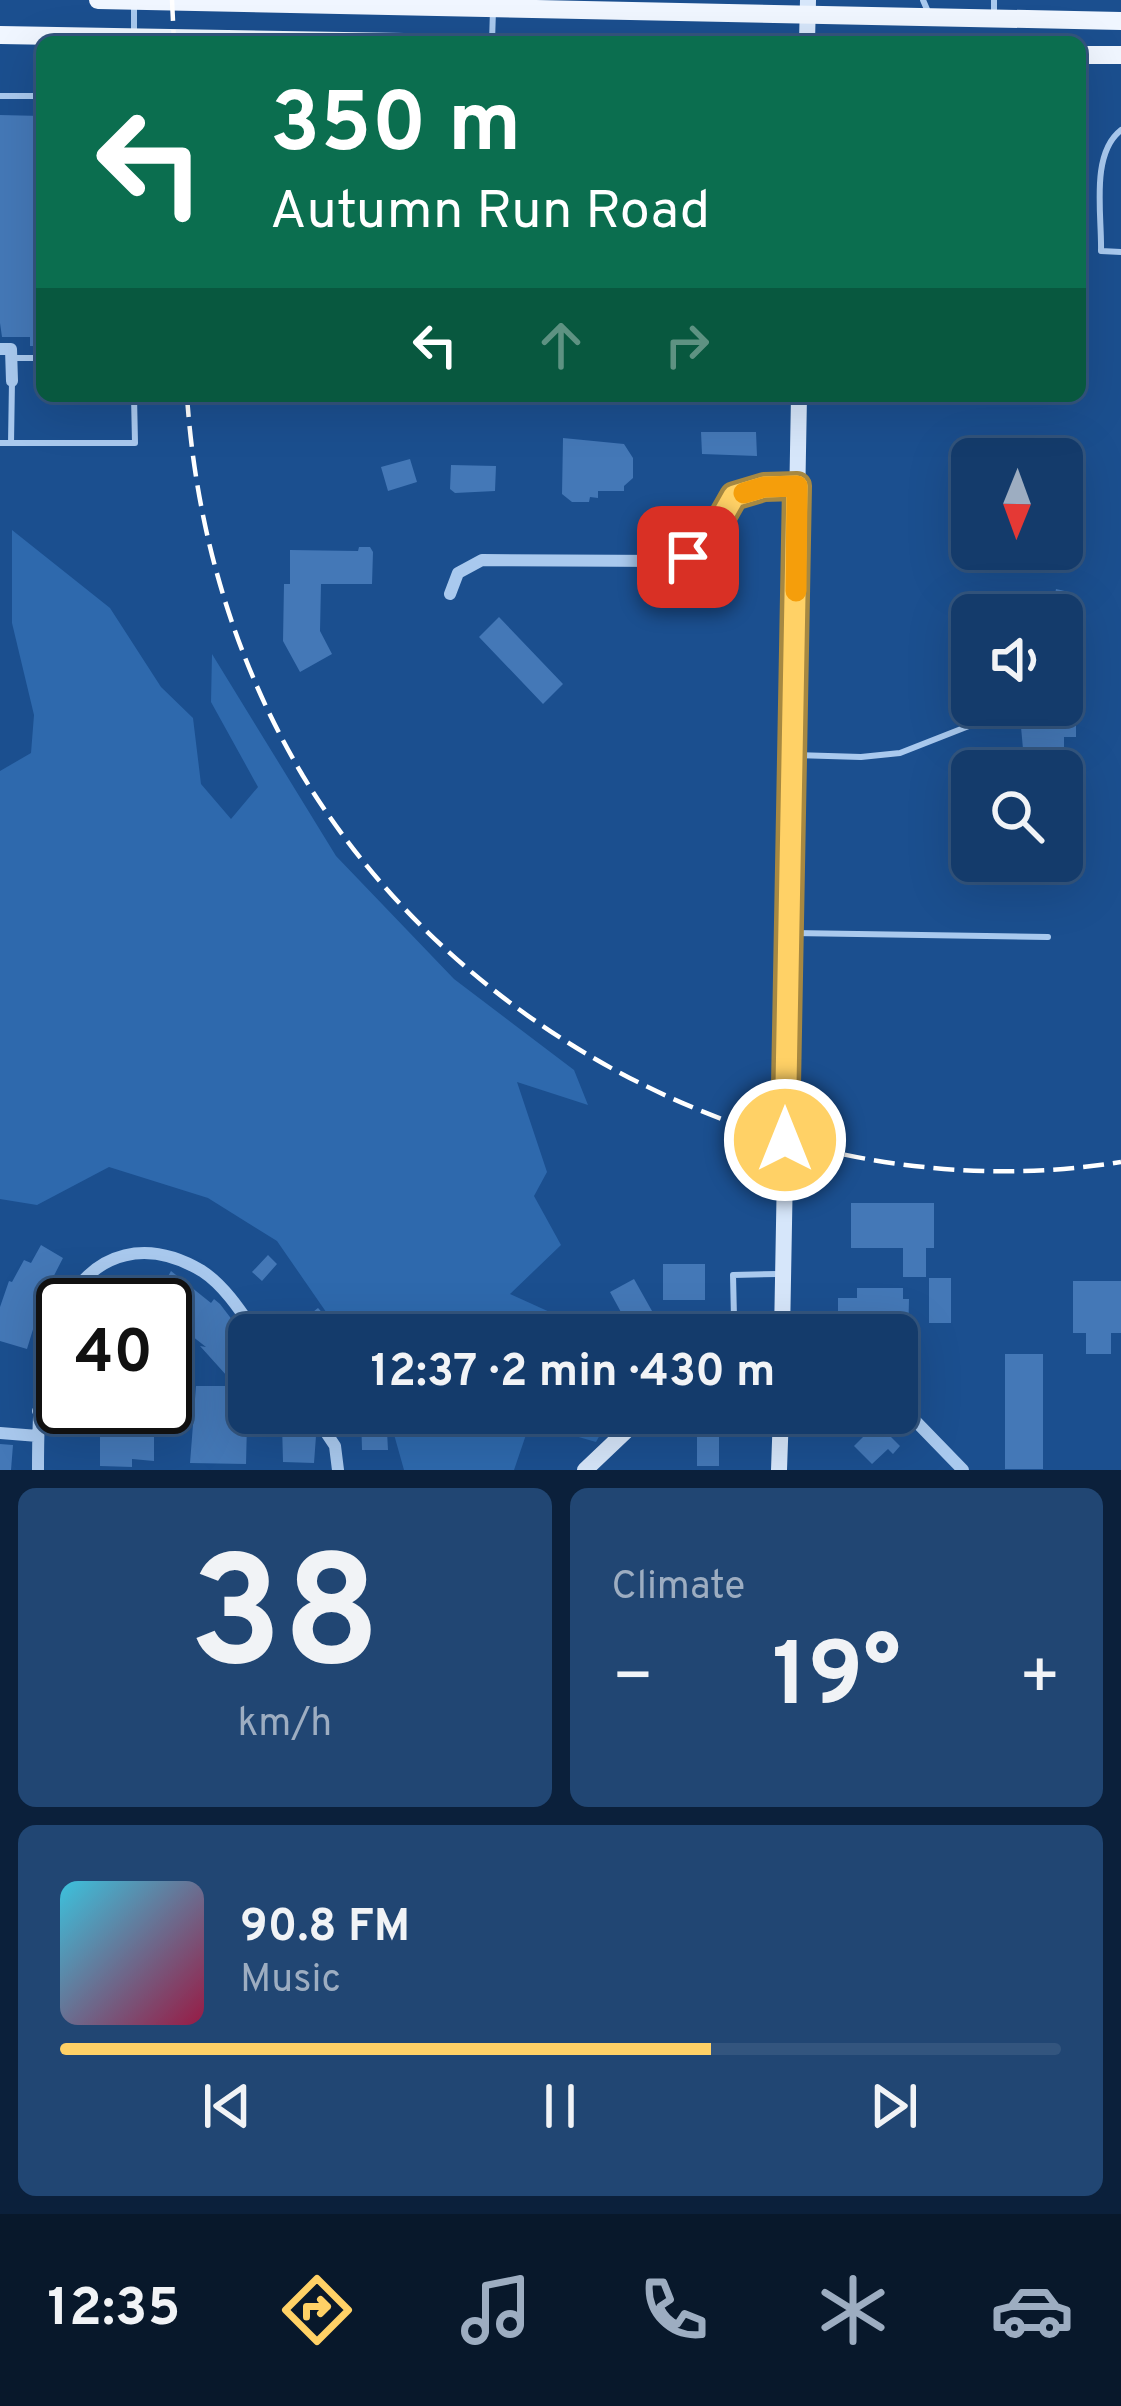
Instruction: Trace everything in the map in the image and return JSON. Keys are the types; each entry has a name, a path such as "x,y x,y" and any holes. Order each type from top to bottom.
{"main road":[{"path":"98,0 493,9 994,9 1121,21"},
{"path":"0,34 54,36"},
{"path":"1086,55 1121,56"}],"street":[{"path":"6,353 12,381"},
{"path":"782,1314 800,402"},
{"path":"450,594 458,572 482,560 669,561 688,557 705,547 734,496 764,487 797,486"},
{"path":"85,1278 106,1260 141,1254 163,1257 203,1272 243,1314"},
{"path":"918,1424 963,1470"},
{"path":"0,1433 38,1436 38,1470"},
{"path":"327,1434 335,1446 338,1470"},
{"path":"585,1470 623,1434"},
{"path":"779,1470 780,1434"}],"lane":[{"path":"134,1 134,36"},
{"path":"492,36 493,9"},
{"path":"0,96 36,96"},
{"path":"1121,130 1105,149 1101,251 1121,252"},
{"path":"1105,149 1121,149"},
{"path":"6,353 36,357"},
{"path":"11,443 12,381"},
{"path":"0,443 135,443 134,402"},
{"path":"791,754 844,758 900,753 969,726"},
{"path":"787,933 1048,937"},
{"path":"734,1314 733,1275 782,1274"}],"shaded area":[{"path":"12,530 110,608 161,687 193,718 201,784 231,819 258,787 211,702 212,654 336,856 454,979 574,1070 588,1105 517,1082 547,1172 534,1196 561,1245 510,1294 554,1314 327,1314 277,1241 208,1198 109,1167 37,1205 0,1199 0,771 31,753 34,715 12,623"},
{"path":"394,1434 526,1434 514,1470 404,1470"},
{"path":"568,1434 600,1434 596,1442"}],"building":[{"path":"0,115 36,116 36,346 30,346 30,337 2,337"},
{"path":"701,432 756,432 757,456 702,454"},
{"path":"563,438 624,444 633,458 633,478 624,491 598,491 598,498 590,497 589,502 572,502 562,494"},
{"path":"410,459 417,482 388,491 381,467"},
{"path":"451,465 496,466 495,491 455,493 450,489"},
{"path":"370,547 373,552 372,584 321,584 320,631 332,654 300,672 283,641 290,550 358,551"},
{"path":"499,617 563,684 543,704 479,637"},
{"path":"1021,726 1076,726 1076,737 1064,737 1064,750 1023,750"},
{"path":"851,1203 934,1203 934,1248 926,1248 926,1277 903,1277 903,1248 851,1248"},
{"path":"41,1245 63,1258 53,1278 36,1278 36,1326 27,1349 0,1341 0,1307 9,1281 24,1260 31,1263"},
{"path":"268,1255 277,1264 262,1281 252,1272"},
{"path":"663,1264 705,1264 705,1300 663,1300"},
{"path":"929,1278 951,1278 951,1323 929,1323"},
{"path":"634,1279 652,1311 622,1314 610,1292"},
{"path":"1073,1281 1121,1281 1121,1333 1111,1333 1111,1354 1086,1354 1086,1333 1073,1333"},
{"path":"192,1288 211,1303 214,1299 228,1314 228,1377 200,1346 206,1347 192,1336"},
{"path":"857,1288 903,1288 909,1314 838,1314 838,1298 857,1298"},
{"path":"1005,1354 1043,1354 1043,1469 1005,1469"},
{"path":"196,1386 228,1386 228,1434 247,1434 246,1464 190,1463"},
{"path":"100,1434 154,1434 154,1461 132,1459 132,1467 100,1466"},
{"path":"282,1434 315,1434 314,1463 283,1462"},
{"path":"362,1434 387,1434 388,1450 362,1450"},
{"path":"697,1434 719,1434 719,1466 697,1466"},
{"path":"866,1434 888,1434 900,1446 893,1454 888,1449 872,1464 854,1446"},
{"path":"0,1444 13,1445 11,1470 0,1470"}],"railway":[{"path":"172,0 174,36"},
{"path":"188,402 209,545 257,687 303,776 373,873 456,959 551,1032 655,1091 766,1134 882,1162 1001,1171 1121,1162"}],"slow traffic":[{"path":"744,493 797,486 796,591"}],"route":[{"path":"688,557 705,547 734,496 764,487 797,486 785,1140"}]}
